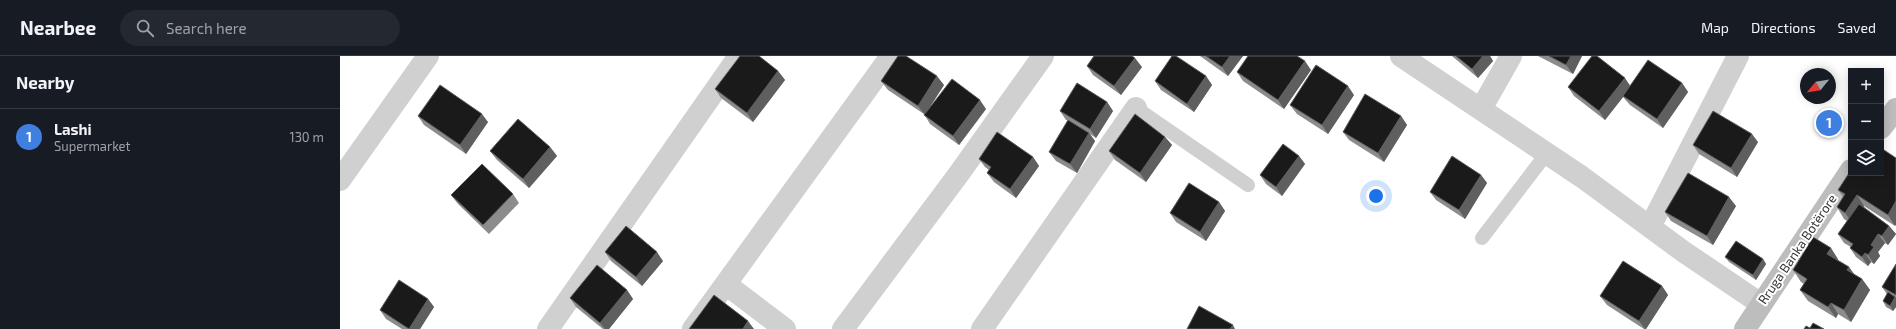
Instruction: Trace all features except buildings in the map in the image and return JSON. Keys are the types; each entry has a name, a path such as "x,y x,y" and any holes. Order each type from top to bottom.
{"street":[{"path":"340,180 428,56"},
{"path":"548,329 739,56"},
{"path":"693,329 727,285 891,56"},
{"path":"843,329 958,175 1043,56"},
{"path":"1401,56 1582,177 1650,227 1761,304"},
{"path":"1481,109 1510,56"},
{"path":"1650,227 1738,56"},
{"path":"982,329 1136,108"},
{"path":"1884,124 1896,109"},
{"name":"Rruga Banka Botërore","path":"1745,329 1848,174"},
{"path":"727,285 785,329"}],"lane":[{"path":"1136,108 1248,185"},
{"path":"1482,238 1547,153"}],"place":[{"name":"Lashi","path":"1829,123"}]}
